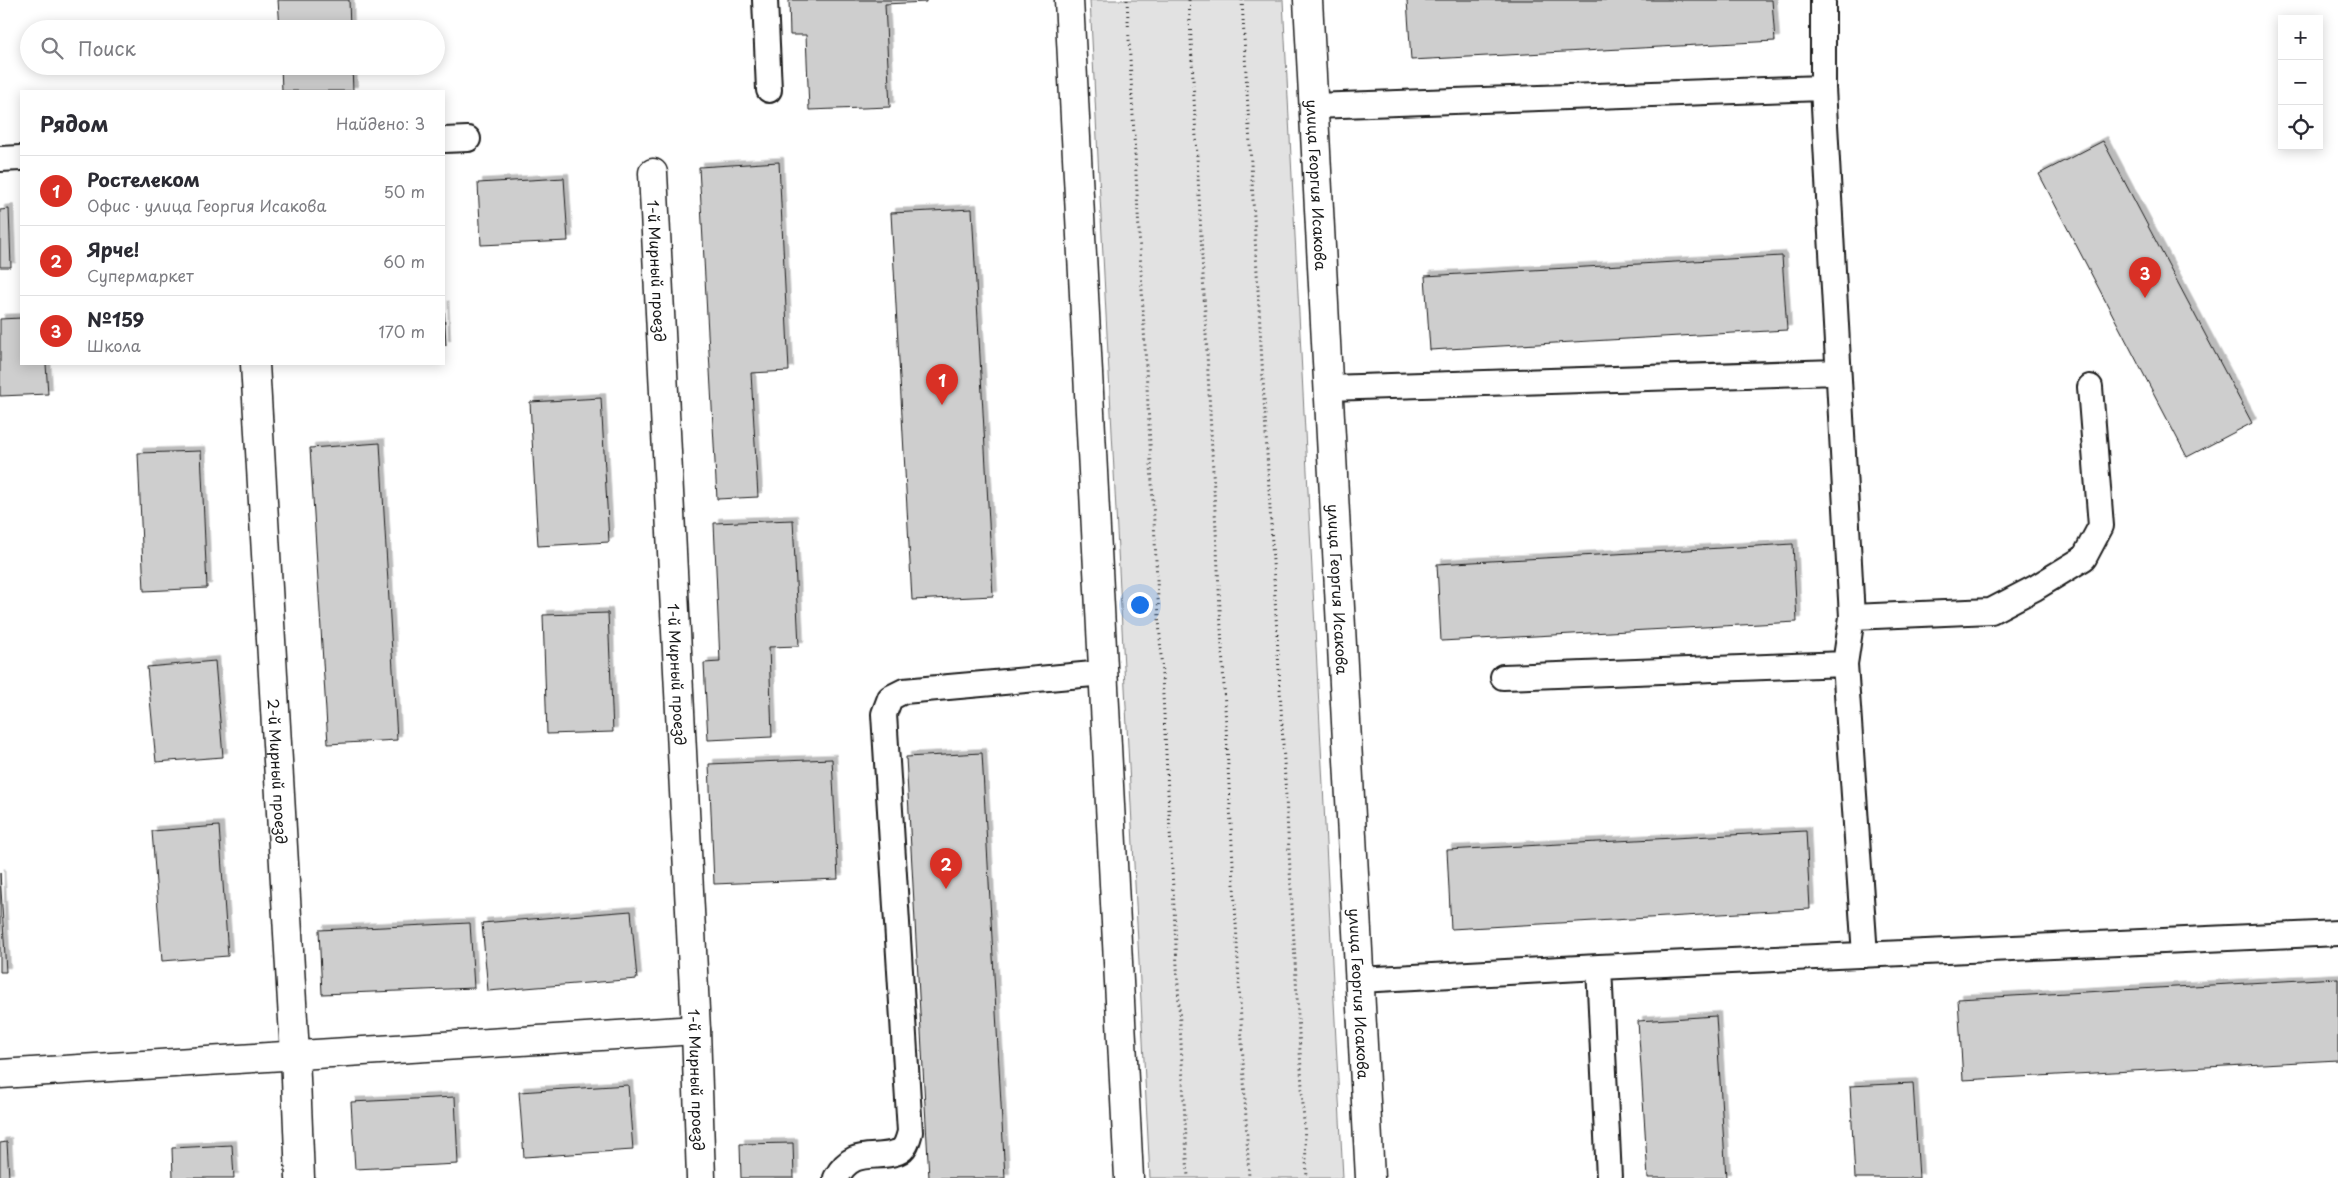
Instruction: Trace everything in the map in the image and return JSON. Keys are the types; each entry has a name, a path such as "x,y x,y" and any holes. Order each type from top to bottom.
{"street":[{"path":"1069,0 1130,1178"},
{"name":"улица Георгия Исакова","path":"1308,0 1370,1178"},
{"name":"1-й Мирный проезд","path":"653,173 696,1030 701,1178"},
{"name":"2-й Мирный проезд","path":"255,365 295,1054 300,1178"},
{"path":"0,1074 696,1030"}],"lane":[{"path":"765,0 768,90"},
{"path":"1823,0 1823,88 1852,617 1846,664 1865,955"},
{"path":"1313,106 1823,88"},
{"path":"445,140 468,139"},
{"path":"0,159 20,158"},
{"path":"1328,388 1838,372"},
{"path":"1852,617 1991,611 2035,588 2084,558 2101,526 2090,387"},
{"path":"1503,677 1846,664"},
{"path":"836,1178 857,1157 899,1152 906,1144 910,1132 884,714 890,698 904,691 1104,673"},
{"path":"1359,980 2338,932"},
{"path":"1598,967 1609,1178"}],"path":[{"path":"1127,0 1188,1178"},
{"path":"1188,0 1249,1178"},
{"path":"1242,0 1307,1178"}],"shaded area":[{"path":"1090,0 1283,0 1343,1178 1150,1178"}],"building":[{"path":"278,0 349,0 350,20 279,20"},
{"path":"789,0 926,0 926,2 885,4 890,107 809,110 806,35 790,35"},
{"path":"1407,0 1772,0 1775,41 1411,60"},
{"path":"281,75 352,75 353,90 282,90"},
{"path":"2103,141 2252,423 2187,457 2039,174"},
{"path":"779,162 789,371 751,373 758,497 717,499 699,167"},
{"path":"564,178 568,241 481,245 478,183"},
{"path":"9,209 11,267 0,267 0,210"},
{"path":"972,209 993,596 912,600 891,213"},
{"path":"1782,256 1787,330 1430,350 1425,276"},
{"path":"20,318 20,365 46,365 48,394 0,396 0,319"},
{"path":"601,398 609,542 538,546 530,402"},
{"path":"380,443 397,740 328,744 310,448"},
{"path":"201,451 207,588 144,591 138,453"},
{"path":"793,520 799,646 769,647 772,737 708,740 704,663 720,662 714,523"},
{"path":"1793,544 1797,622 1441,641 1437,564"},
{"path":"608,613 613,732 547,734 543,615"},
{"path":"215,661 223,757 156,762 147,667"},
{"path":"982,753 1005,1178 929,1178 906,757"},
{"path":"832,759 838,879 714,884 709,764"},
{"path":"219,826 228,956 162,961 152,831"},
{"path":"1806,831 1810,909 1451,929 1447,850"},
{"path":"0,873 6,972 0,972"},
{"path":"631,911 637,979 488,991 482,923"},
{"path":"470,923 474,988 322,994 319,930"},
{"path":"2338,978 2338,1060 1963,1080 1958,999"},
{"path":"1716,1016 1726,1178 1648,1178 1638,1021"},
{"path":"1913,1083 1919,1178 1855,1178 1850,1086"},
{"path":"628,1085 633,1150 524,1157 519,1092"},
{"path":"455,1097 458,1164 355,1169 351,1102"},
{"path":"7,1142 9,1178 0,1178 0,1143"},
{"path":"793,1143 794,1178 741,1178 740,1144"},
{"path":"232,1145 234,1178 173,1178 172,1148"}],"place":[{"name":"№159","path":"2145,298"},
{"name":"Ростелеком","path":"942,405"},
{"name":"Ярче!","path":"946,889"}]}
